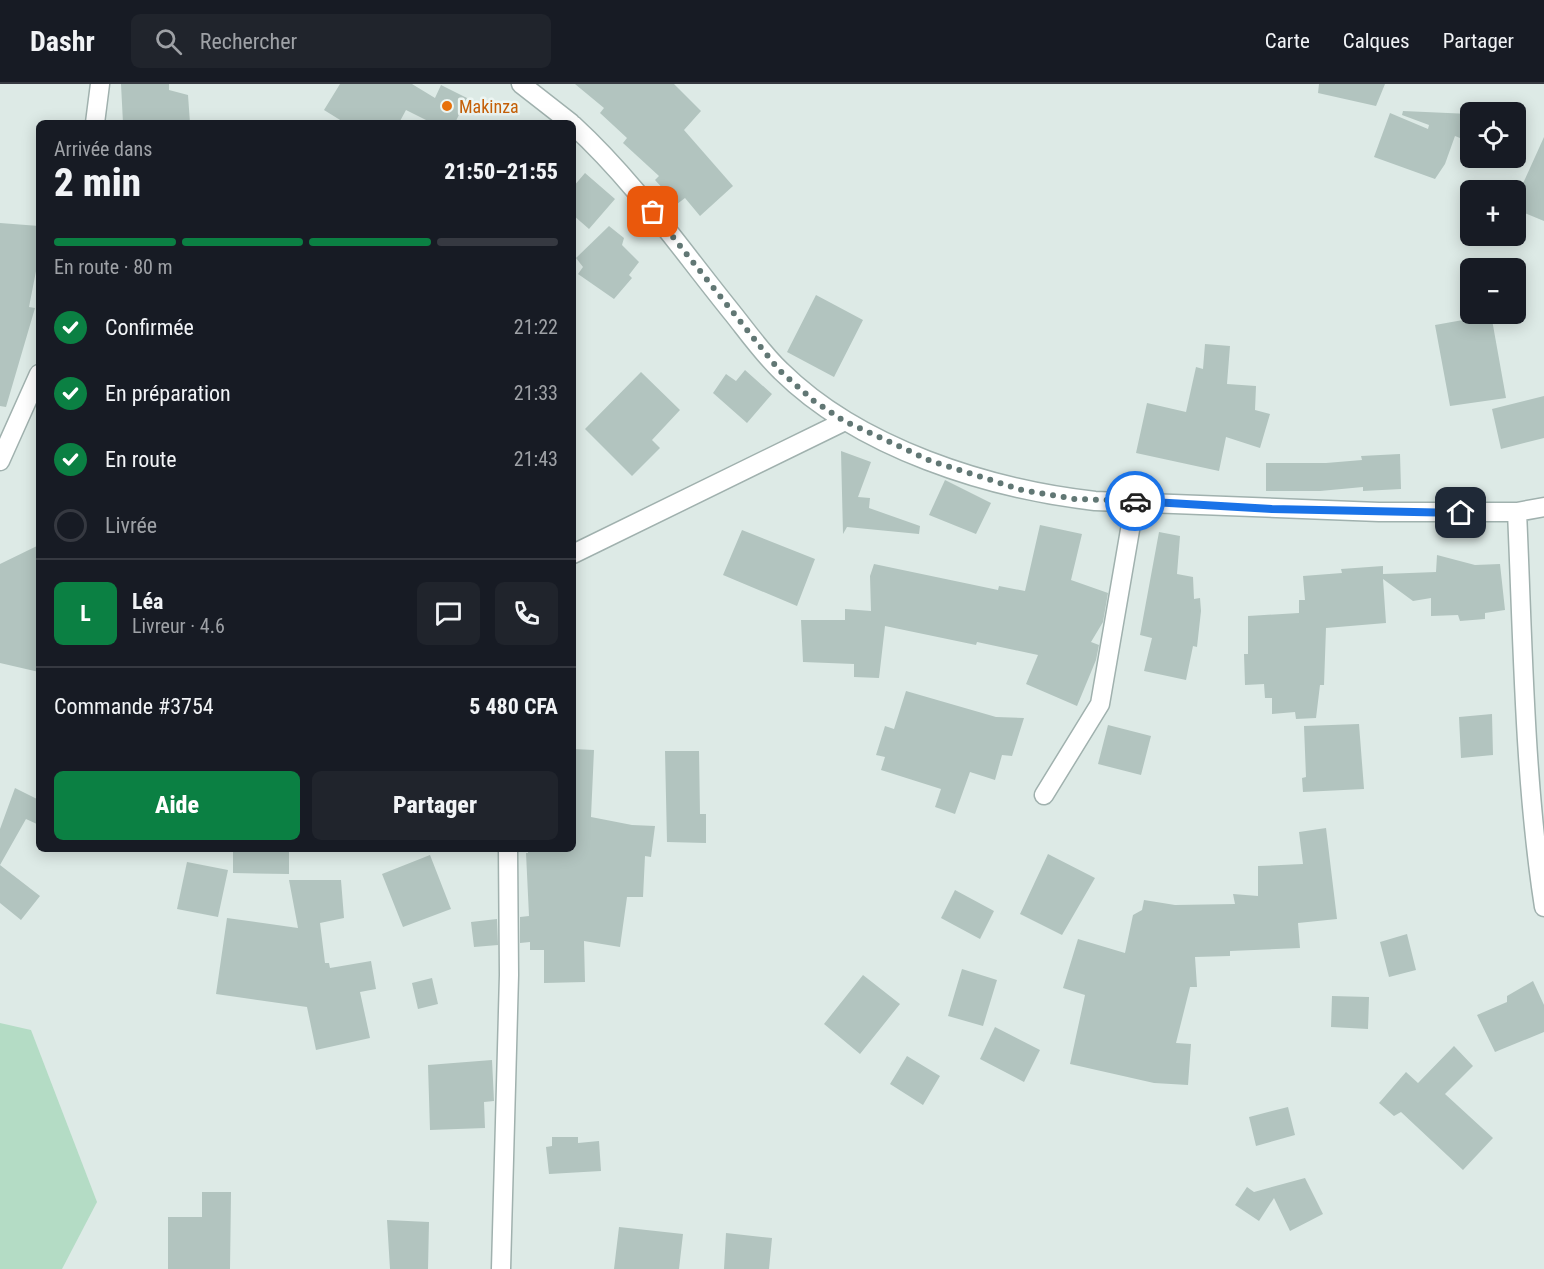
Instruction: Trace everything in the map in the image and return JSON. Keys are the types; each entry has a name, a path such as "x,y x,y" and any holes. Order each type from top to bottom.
{"street":[{"path":"95,120 100,84"},
{"path":"520,84 567,120"},
{"path":"576,128 596,146 641,196 686,256 779,370 814,401 844,421 931,461 1022,490 1075,499 1272,509 1461,513 1517,512 1544,507"},
{"path":"0,461 36,381"},
{"path":"576,553 844,421"},
{"path":"1044,795 1100,704 1135,501"},
{"path":"1517,512 1524,678 1538,865 1544,907"},
{"path":"501,1269 508,975 508,852"}],"green space":[{"path":"0,1023 31,1030 97,1202 62,1269 0,1269"}],"building":[{"path":"121,84 169,84 169,90 188,95 190,120 123,120"},
{"path":"340,84 412,84 435,98 441,85 467,98 456,120 426,120 406,110 401,120 340,120 324,110"},
{"path":"575,84 674,84 701,111 684,130 733,186 700,216 685,198 677,204 655,180 659,176 623,143 627,138 600,113 604,108"},
{"path":"1319,84 1385,84 1376,106 1318,93"},
{"path":"1403,111 1460,114 1460,138 1455,136 1445,164 1435,179 1374,157 1390,113 1428,129 1429,125 1402,115"},
{"path":"1544,137 1544,221 1526,214 1525,180"},
{"path":"585,173 615,199 589,229 576,218 576,184"},
{"path":"0,223 36,226 36,271 29,307 35,308 6,407 0,406"},
{"path":"609,226 624,238 622,245 639,262 629,275 632,278 614,299 578,274 583,267 576,258"},
{"path":"816,295 863,320 834,377 787,352"},
{"path":"1460,321 1460,324 1493,324 1506,398 1450,406 1435,325"},
{"path":"1205,344 1230,346 1227,384 1256,386 1255,410 1270,414 1260,448 1226,437 1219,471 1136,453 1147,403 1186,412 1196,367 1203,369"},
{"path":"745,370 772,394 747,423 713,393 726,374 736,381"},
{"path":"641,372 680,410 652,440 660,448 632,476 585,429"},
{"path":"1544,396 1544,438 1501,449 1492,409"},
{"path":"841,451 871,462 858,497 870,498 869,508 920,526 919,534 847,527 843,534"},
{"path":"1400,454 1401,489 1363,491 1363,487 1320,491 1266,491 1266,463 1326,463 1362,460 1361,456"},
{"path":"945,480 991,503 976,534 929,515"},
{"path":"1040,525 1082,534 1071,580 1108,593 1103,622 1091,642 1099,645 1096,660 1077,706 1026,684 1038,655 885,626 879,678 854,677 854,664 803,662 801,620 845,620 845,609 871,611 870,576 874,564 998,590 999,586 1025,591"},
{"path":"742,530 815,559 797,606 723,575"},
{"path":"1159,532 1180,536 1177,574 1193,577 1194,599 1200,598 1197,647 1193,646 1186,680 1144,671 1152,638 1140,635"},
{"path":"36,546 36,671 0,663 0,564"},
{"path":"1437,555 1475,565 1500,564 1505,610 1485,613 1485,619 1460,621 1458,615 1431,616 1431,598 1413,601 1383,579 1386,623 1326,628 1324,685 1320,685 1316,718 1296,719 1295,712 1272,714 1272,698 1265,698 1264,684 1245,685 1244,654 1248,654 1248,616 1299,613 1299,600 1305,600 1303,576 1342,573 1341,569 1383,566 1383,574 1436,572"},
{"path":"906,691 996,717 1024,718 1012,756 1002,755 995,780 970,772 955,814 935,807 941,789 881,770 885,757 876,755 885,726 894,729"},
{"path":"1492,714 1493,755 1461,758 1459,717"},
{"path":"1359,724 1364,789 1303,792 1302,778 1306,777 1304,726"},
{"path":"1108,725 1151,736 1141,775 1098,764"},
{"path":"576,749 594,750 591,817 632,825 655,826 651,857 645,856 643,897 627,897 620,947 584,941 585,982 544,983 544,950 530,950 530,942 520,943 520,917 529,916 526,853 576,852"},
{"path":"665,751 699,751 700,814 706,814 706,843 667,842"},
{"path":"15,788 36,798 36,824 26,819 0,865 0,829"},
{"path":"1326,828 1337,919 1298,923 1300,948 1230,951 1230,956 1195,957 1197,987 1190,987 1176,1043 1191,1044 1188,1085 1154,1083 1070,1064 1085,995 1063,988 1078,939 1125,953 1133,915 1142,910 1144,900 1175,905 1235,904 1233,894 1258,896 1258,866 1303,864 1299,832"},
{"path":"233,852 289,852 289,874 233,873"},
{"path":"1048,854 1095,878 1062,935 1020,914"},
{"path":"430,855 451,909 403,927 382,874"},
{"path":"187,862 228,870 218,917 177,909"},
{"path":"0,865 40,896 21,920 0,903"},
{"path":"289,880 341,880 344,918 320,923 325,963 329,963 330,968 371,961 376,989 360,992 370,1038 316,1050 307,1007 216,994 227,918 298,928"},
{"path":"955,890 994,911 980,939 941,918"},
{"path":"497,919 498,945 474,947 471,922"},
{"path":"1407,934 1416,970 1389,977 1380,942"},
{"path":"962,969 997,980 983,1026 948,1016"},
{"path":"863,975 900,1004 860,1054 824,1024"},
{"path":"432,978 438,1004 418,1009 412,983"},
{"path":"1533,981 1544,1005 1544,1032 1495,1052 1477,1015 1507,1002 1507,996"},
{"path":"1332,996 1369,997 1368,1029 1331,1027"},
{"path":"995,1027 1040,1050 1024,1082 980,1059"},
{"path":"1454,1046 1473,1066 1445,1094 1493,1138 1463,1170 1401,1112 1394,1116 1379,1103 1406,1072 1418,1083"},
{"path":"907,1056 940,1076 923,1105 890,1084"},
{"path":"492,1060 494,1101 484,1102 485,1128 430,1130 428,1065"},
{"path":"1288,1107 1295,1135 1256,1146 1249,1117"},
{"path":"552,1137 578,1137 578,1143 599,1141 601,1171 549,1174 546,1147 552,1146"},
{"path":"1305,1178 1323,1214 1290,1231 1274,1198 1259,1221 1235,1205 1247,1187 1254,1192"},
{"path":"202,1192 231,1192 230,1269 168,1269 168,1217 202,1217"},
{"path":"387,1220 429,1222 428,1269 390,1269"},
{"path":"619,1227 683,1234 679,1269 614,1269"},
{"path":"726,1233 772,1238 769,1269 724,1269"}],"way so far":[{"path":"653,212 779,370 814,401 844,421 931,461 1022,490 1056,497 1095,501 1135,501"}],"place":[{"name":"Makinza","path":"447,106"}],"route":[{"path":"1135,501 1272,509 1461,513"}]}
